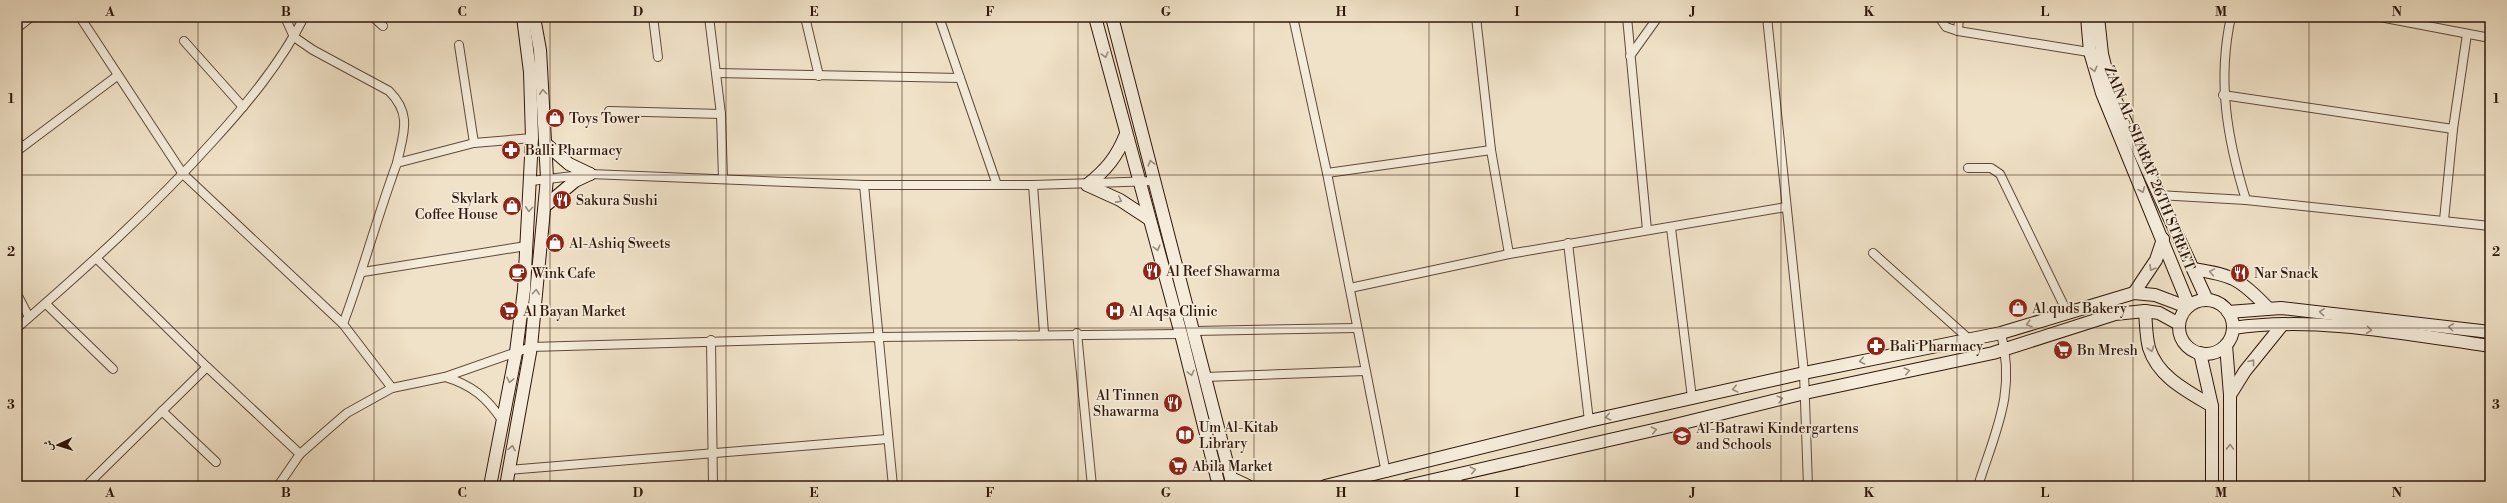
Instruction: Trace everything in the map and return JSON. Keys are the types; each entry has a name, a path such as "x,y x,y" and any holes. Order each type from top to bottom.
{"street":[{"path":"17,28 31,17"},
{"path":"80,17 117,76 184,174 343,324 392,388"},
{"path":"285,17 294,37 318,53 384,87 398,99 404,112 404,130 396,163 375,223 363,272 343,324"},
{"path":"17,328 97,259 184,174 243,108 294,37 304,17"},
{"path":"372,17 383,26"},
{"path":"490,486 516,352 531,181 532,138 530,72 523,17"},
{"path":"506,486 531,347 547,178 540,50 534,17"},
{"path":"653,17 658,57"},
{"path":"709,17 721,114 722,179"},
{"path":"805,17 819,76"},
{"path":"939,17 997,185"},
{"path":"1095,17 1181,334 1219,486"},
{"path":"1112,17 1232,482 1248,486"},
{"path":"1293,17 1327,173 1386,473"},
{"path":"1476,17 1491,150 1509,254"},
{"path":"1627,17 1647,230"},
{"path":"1630,56 1658,17"},
{"path":"1767,17 1804,373 1808,486"},
{"path":"1939,17 1946,27 1958,31 2102,54"},
{"path":"1958,31 1959,17"},
{"name":"ZAIN AL-SHARAF 26TH STREET","path":"2087,17 2090,52 2102,93 2163,239 2188,306"},
{"name":"ZAIN AL-SHARAF 26TH STREET","path":"2098,17 2102,54 2111,90 2207,300"},
{"path":"2231,17 2225,56 2223,95 2229,132 2246,200"},
{"path":"2380,17 2490,38"},
{"path":"2444,220 2452,129 2467,34"},
{"path":"184,41 243,108"},
{"path":"458,45 474,143"},
{"path":"717,73 960,78"},
{"path":"17,140 20,149 117,76"},
{"path":"2223,95 2452,129"},
{"path":"609,111 721,114"},
{"path":"1087,185 1112,163 1119,154 1126,134"},
{"path":"396,163 474,143 532,138"},
{"path":"546,144 569,164 590,174"},
{"path":"1327,173 1491,150"},
{"path":"1968,168 1991,168 2000,174 2067,312"},
{"path":"531,181 590,174 864,185 1087,185 1155,181"},
{"path":"544,206 574,181 590,174"},
{"path":"864,185 879,337 887,439 893,486"},
{"path":"1033,185 1044,333"},
{"path":"1087,185 1120,200 1149,219"},
{"path":"2158,195 2246,200 2490,226"},
{"path":"1350,288 1568,243 1647,230 1671,228 1786,207"},
{"path":"1671,228 1692,398"},
{"path":"2134,293 2156,260 2163,239"},
{"path":"1568,243 1589,421"},
{"path":"363,272 526,246"},
{"path":"1873,253 1969,339"},
{"path":"97,259 207,367 300,454"},
{"path":"2193,269 2230,275 2249,288 2267,307"},
{"path":"1325,486 1386,473 1589,421 1804,373 2001,333 2134,293 2156,295 2188,306"},
{"path":"17,294 29,317"},
{"path":"2226,344 2218,350 2200,353 2186,345 2180,333 2179,324 2188,306 2198,301 2207,300 2219,303 2228,312 2232,328 2226,344 2230,395 2230,486"},
{"path":"46,304 113,369"},
{"path":"2228,312 2267,307 2490,332"},
{"path":"1407,486 1671,426 1805,393 2005,350 2115,314 2145,311 2159,313 2179,324"},
{"path":"2145,311 2149,347 2156,362 2169,378 2212,406"},
{"path":"2232,328 2283,324 2327,325 2490,346"},
{"path":"2230,395 2245,371 2283,324"},
{"path":"1194,331 1357,328"},
{"path":"278,486 300,454 347,413 392,388 445,377 531,347 712,340 1044,333 1181,334"},
{"path":"1077,333 1092,486"},
{"path":"1978,486 2006,397 2008,369 2001,333"},
{"path":"712,340 714,453 713,486"},
{"path":"2200,353 2212,406 2212,486"},
{"path":"86,486 207,367"},
{"path":"1205,377 1365,371"},
{"path":"445,377 461,382 482,394 502,420"},
{"path":"162,411 216,462"},
{"path":"508,470 887,439"},
{"path":"1455,474 1460,486"}],"place":[{"name":"Toys Tower","path":"555,118"},
{"name":"Balli Pharmacy","path":"511,150"},
{"name":"Sakura Sushi","path":"562,200"},
{"name":"Skylark Coffee House","path":"512,206"},
{"name":"Al-Ashiq Sweets","path":"555,243"},
{"name":"Al Reef Shawarma","path":"1152,271"},
{"name":"Wink Cafe","path":"518,273"},
{"name":"Nar Snack","path":"2240,273"},
{"name":"Al quds Bakery","path":"2018,308"},
{"name":"Al Bayan Market","path":"509,311"},
{"name":"Al Aqsa Clinic","path":"1115,311"},
{"name":"Bali Pharmacy","path":"1876,346"},
{"name":"Bn Mresh","path":"2063,350"},
{"name":"Al Tinnen Shawarma","path":"1173,403"},
{"name":"Um Al-Kitab Library","path":"1185,435"},
{"name":"Al-Batrawi Kindergartens and Schools","path":"1682,436"},
{"name":"Abila Market","path":"1178,466"}]}
